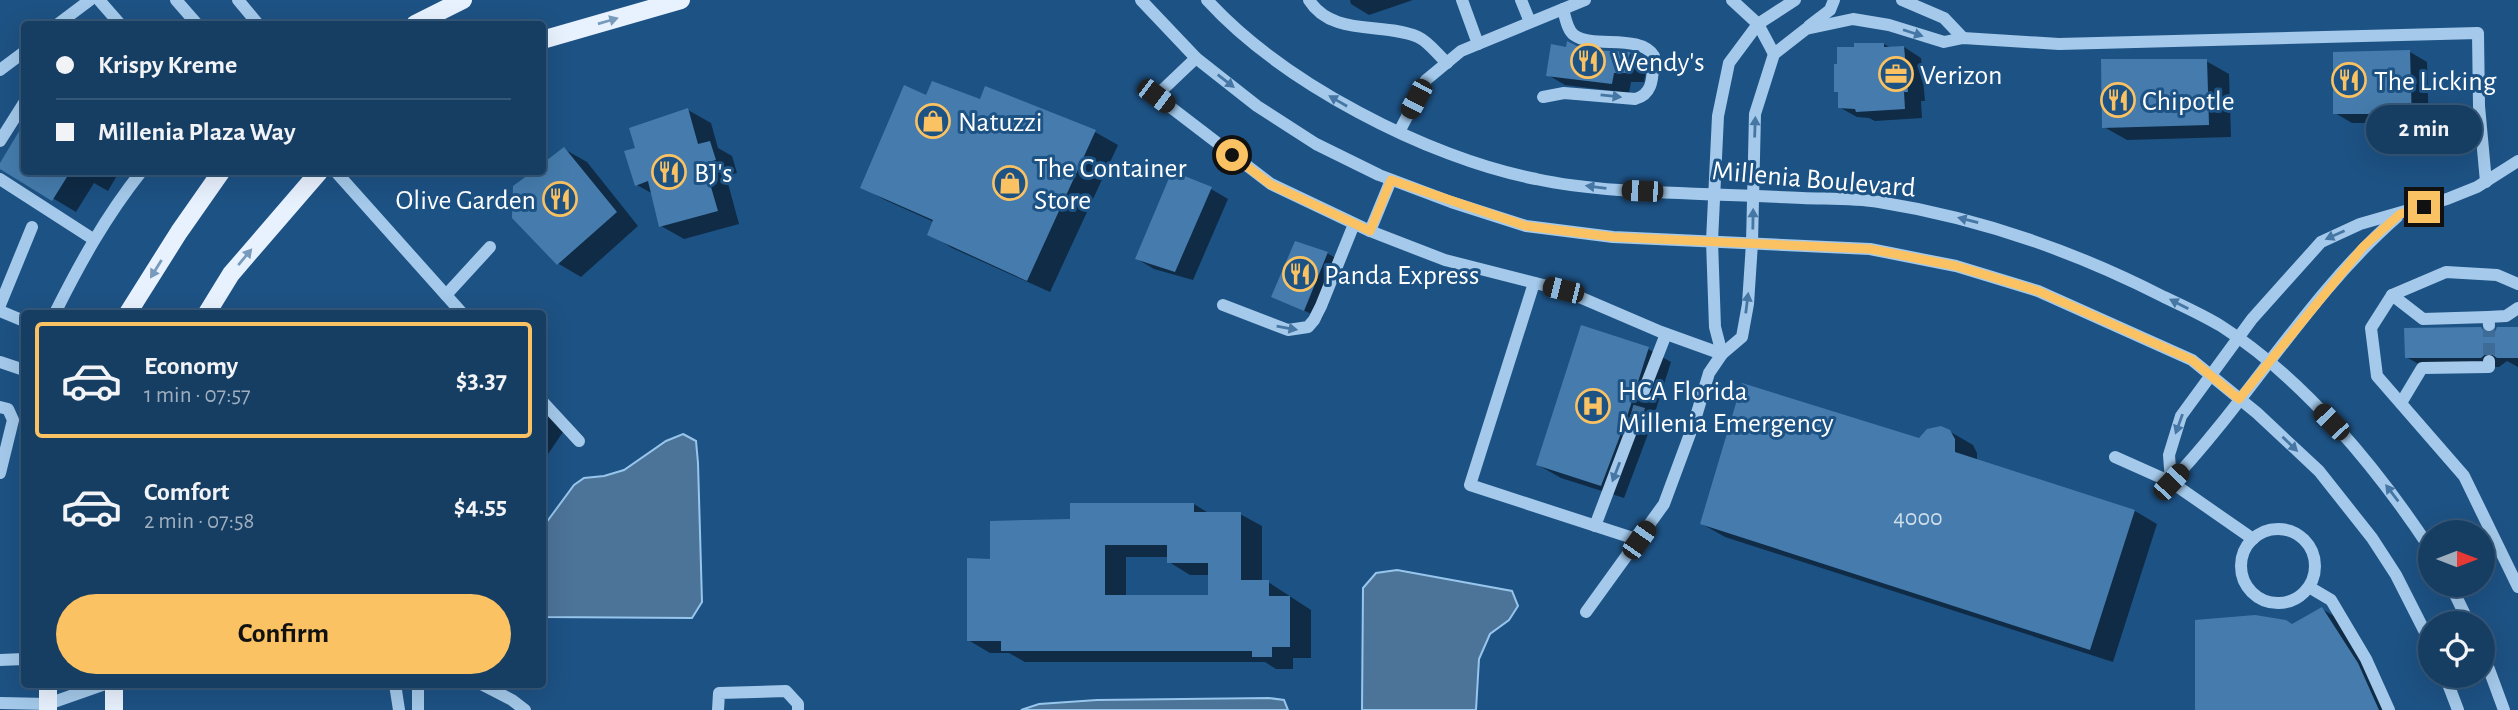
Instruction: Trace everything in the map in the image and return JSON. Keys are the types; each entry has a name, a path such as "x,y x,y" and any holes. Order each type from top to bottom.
{"main road":[{"path":"421,21 463,0"},
{"path":"546,39 681,0"},
{"path":"130,310 219,175"},
{"path":"209,310 231,274 316,175"},
{"path":"48,688 48,707"},
{"path":"114,688 114,710"}],"street":[{"path":"62,21 90,0"},
{"path":"99,0 117,21"},
{"path":"176,0 194,21"},
{"path":"238,0 256,21"},
{"path":"1141,0 1196,58 1257,106 1316,144 1391,180 1526,226 1613,237 1870,249 1956,266 2038,291 2192,360 2319,471 2372,538 2396,575 2418,618"},
{"name":"Millenia Boulevard","path":"1207,0 1227,22 1284,67 1339,102 1399,132 1471,162 1535,179 1617,190 1876,202 1968,219 2054,247 2144,287 2220,325 2238,338 2286,376 2368,462 2418,530"},
{"path":"1309,0 1316,11 1339,22 1364,29 1391,30 1420,38 1447,63"},
{"path":"1462,0 1478,44"},
{"path":"1521,0 1530,22"},
{"path":"1399,132 1426,80 1461,51 1585,0"},
{"path":"1732,0 1758,24 1774,54"},
{"path":"1722,354 1715,327 1712,241 1717,116 1729,63 1758,24 1795,0"},
{"path":"1586,612 1664,504 1709,373 1722,354 1742,337 1748,304 1752,243 1755,114 1774,54 1830,10 1834,0"},
{"path":"1902,0 1944,18 1963,38"},
{"path":"1543,97 1564,93 1636,99 1643,97 1651,86 1652,52 1633,44 1577,37 1570,30 1563,9"},
{"path":"1806,29 1853,19 1889,25 1944,42 1963,38 2059,44 2478,33 2479,106 2486,182"},
{"path":"0,70 21,54"},
{"path":"1196,58 1156,96 1270,184 1370,231 1446,260 1563,290 1666,334 1722,354"},
{"path":"0,141 21,108"},
{"path":"2171,482 2169,454 2180,416 2283,282 2320,242 2360,224 2447,199 2486,182 2518,161"},
{"path":"57,310 93,239 139,175"},
{"path":"339,175 459,310"},
{"path":"0,179 93,239"},
{"path":"1370,231 1391,180"},
{"path":"2171,482 2191,461 2363,247 2400,214"},
{"path":"1223,305 1288,330 1308,327 1317,313 1354,224"},
{"path":"0,305 32,227"},
{"path":"446,295 490,247"},
{"path":"2518,284 2497,275 2446,272 2392,295 2371,328 2377,376 2464,476 2518,587"},
{"path":"1534,283 1470,485 1639,540"},
{"path":"2392,295 2423,319 2488,321 2506,316 2518,308"},
{"path":"0,312 21,320"},
{"path":"1643,393 1666,334"},
{"path":"2401,403 2422,368 2489,367 2489,360"},
{"path":"0,362 21,369"},
{"path":"546,405 579,441"},
{"path":"0,407 8,409 13,420 0,473"},
{"path":"1595,526 1636,418"},
{"path":"2115,457 2171,482 2253,539"},
{"path":"2272,529 2285,529 2304,539 2312,550 2315,562 2309,587 2293,600 2274,603 2262,599 2249,588 2243,577 2242,564 2245,550 2253,539 2272,529"},
{"path":"2309,587 2331,600 2366,659 2389,710"},
{"path":"0,660 21,660"},
{"path":"2495,686 2504,710"},
{"path":"0,703 48,707 95,688"},
{"path":"395,688 398,710"},
{"path":"418,688 418,710"},
{"path":"489,688 525,710"},
{"path":"2450,688 2458,710"},
{"path":"718,710 719,693 786,691 798,704 798,710"}],"water":[{"path":"683,434 696,441 702,602 692,618 546,617 546,523 574,485 584,478 624,470 666,441"},
{"path":"1397,570 1512,591 1518,606 1509,620 1490,634 1479,659 1476,710 1362,710 1363,588 1376,573"},
{"path":"1097,700 1284,700 1288,710 1021,710 1039,704"}],"building":[{"name":"Wendy's","path":"1567,41 1591,50 1630,52 1627,73 1614,73 1612,84 1546,76 1551,44 1566,47"},
{"path":"1854,43 1884,43 1884,47 1904,46 1908,92 1904,92 1905,109 1856,112 1855,109 1838,108 1838,92 1834,92 1837,47 1854,47"},
{"path":"2410,50 2412,123 2371,125 2371,114 2333,114 2333,52"},
{"path":"2101,59 2207,59 2209,125 2102,128"},
{"name":"The Container Store","path":"932,81 980,99 985,86 1096,130 1027,281 927,235 933,220 860,188 904,85 926,95"},
{"name":"BJ's","path":"688,108 698,144 710,141 716,160 704,163 718,211 659,227 648,181 635,186 624,151 635,148 629,128"},
{"path":"21,128 21,175 68,175 52,201 0,169 0,163"},
{"name":"Olive Garden","path":"564,147 617,212 557,265 512,218 513,186 528,175 546,175 546,161"},
{"path":"1172,171 1212,187 1175,272 1135,259"},
{"name":"Panda Express","path":"1295,241 1328,252 1304,311 1271,297"},
{"name":"HCA Florida Millenia Emergency","path":"1581,325 1649,347 1601,486 1536,465"},
{"path":"2481,327 2489,334 2495,332 2497,327 2518,327 2518,358 2497,358 2488,352 2481,358 2405,358 2404,328"},
{"path":"1742,383 1919,438 1927,429 1941,426 1950,430 1955,439 1955,452 2135,510 2090,650 1700,524"},
{"path":"1070,503 1194,503 1194,512 1241,512 1241,580 1269,580 1269,596 1290,596 1290,647 1272,647 1272,657 1252,657 1252,651 1001,651 1001,641 967,641 967,558 990,559 990,521 1070,519","holes":["1105,545 1167,545 1167,563 1208,563 1208,595 1105,595"]},
{"path":"2322,607 2358,663 2379,710 2195,710 2195,620 2255,615 2286,620 2292,624"}],"tunnel":[{"path":"2489,325 2489,361"},
{"path":"1636,418 1643,393"}],"place":[{"name":"Wendy's","path":"1588,61"},
{"name":"Verizon","path":"1896,74"},
{"name":"The Licking","path":"2349,80"},
{"name":"Chipotle","path":"2118,100"},
{"name":"Natuzzi","path":"933,121"},
{"name":"BJ's","path":"669,172"},
{"name":"The Container Store","path":"1010,183"},
{"name":"Olive Garden","path":"560,199"},
{"name":"Panda Express","path":"1300,274"},
{"name":"HCA Florida Millenia Emergency","path":"1593,406"}],"route":[{"path":"1232,155 1270,184 1370,231 1391,180 1526,226 1613,237 1870,249 1956,266 2038,291 2192,360 2239,399 2363,247 2400,214 2424,207"}]}
